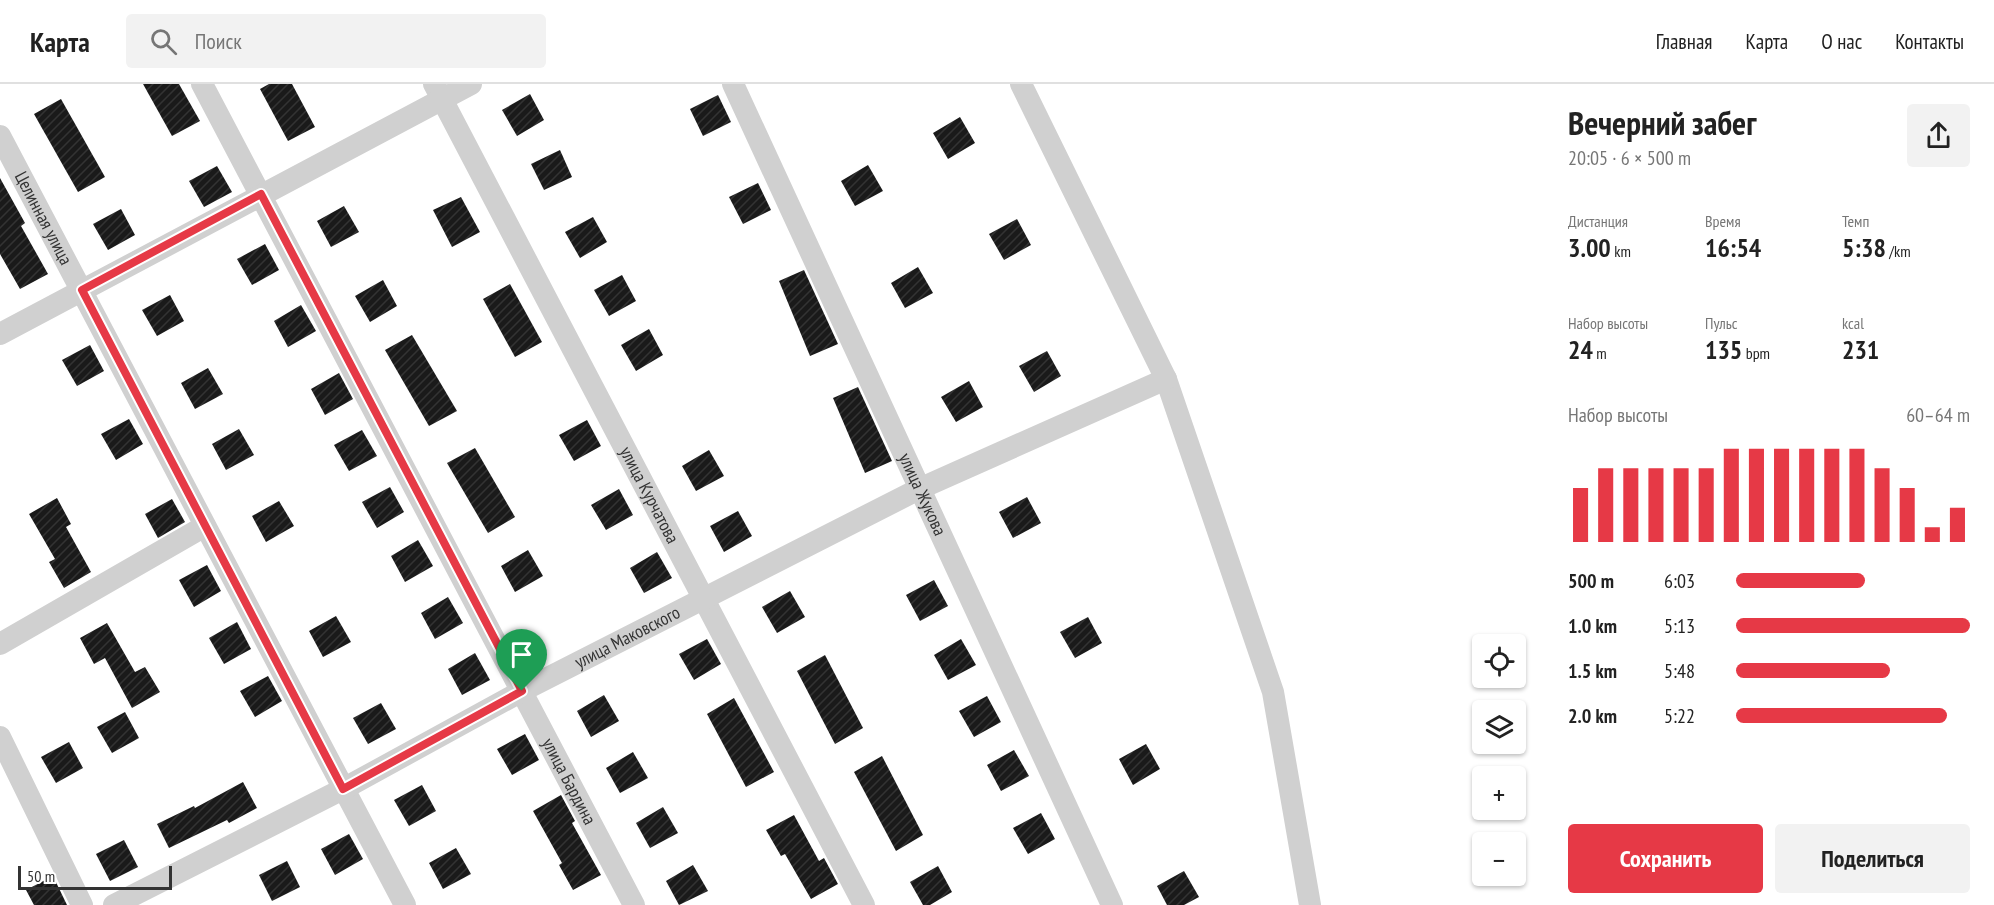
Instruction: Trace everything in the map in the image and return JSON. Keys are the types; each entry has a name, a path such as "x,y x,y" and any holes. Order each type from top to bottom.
{"street":[{"name":"улица Бардина","path":"202,84 634,905"},
{"path":"0,334 261,194 438,92 471,84"},
{"name":"улица Жукова","path":"733,84 1112,905"},
{"path":"1021,84 1166,379 1273,692 1310,905"},
{"name":"улица Курчатова","path":"438,92 864,905"},
{"name":"Целинная улица","path":"0,136 405,905"},
{"name":"улица Маковского","path":"114,905 343,789 522,691 919,489 1166,379"},
{"path":"0,644 206,526"},
{"path":"0,737 81,905"}],"building":[{"path":"143,84 179,84 200,121 172,136"},
{"path":"269,84 292,84 315,127 288,141 260,89"},
{"path":"530,94 544,120 517,136 502,110"},
{"path":"718,95 731,122 703,136 690,109"},
{"path":"61,99 105,177 78,192 34,114"},
{"path":"960,117 975,143 948,159 933,133"},
{"path":"560,150 572,177 544,190 531,164"},
{"path":"868,165 883,191 855,206 841,181"},
{"path":"217,166 232,192 204,207 189,181"},
{"path":"0,178 25,223 21,226 48,274 20,289 0,254"},
{"path":"758,183 771,210 743,224 729,197"},
{"path":"461,197 480,232 452,247 433,210"},
{"path":"344,206 359,232 331,247 317,221"},
{"path":"121,209 135,235 108,250 93,224"},
{"path":"593,217 607,242 580,258 565,232"},
{"path":"1017,219 1031,245 1004,260 989,234"},
{"path":"265,244 279,270 252,285 237,259"},
{"path":"918,267 933,293 905,308 891,283"},
{"path":"804,270 838,344 810,356 779,281"},
{"path":"622,275 636,301 609,316 594,290"},
{"path":"383,280 397,306 370,322 355,296"},
{"path":"510,284 542,342 515,357 483,299"},
{"path":"170,295 184,321 157,336 142,310"},
{"path":"301,305 316,331 288,347 274,321"},
{"path":"649,329 663,355 636,371 621,345"},
{"path":"412,335 457,411 429,426 385,350"},
{"path":"90,345 104,371 77,386 62,360"},
{"path":"1047,351 1061,376 1034,392 1019,366"},
{"path":"208,368 223,394 195,409 181,383"},
{"path":"339,373 353,399 325,415 311,389"},
{"path":"969,381 983,407 956,422 941,397"},
{"path":"858,387 892,461 865,473 833,398"},
{"path":"129,419 143,444 116,460 101,434"},
{"path":"587,420 601,446 574,461 559,435"},
{"path":"239,429 254,455 226,470 212,444"},
{"path":"362,430 377,456 349,471 334,445"},
{"path":"475,448 515,517 488,533 447,463"},
{"path":"709,450 724,476 696,491 682,466"},
{"path":"390,487 404,512 377,528 362,502"},
{"path":"619,489 633,515 606,530 591,505"},
{"path":"1027,497 1041,523 1013,538 999,512"},
{"path":"57,498 71,524 66,527 91,572 64,588 49,562 55,559 29,514"},
{"path":"172,499 185,522 158,538 145,514"},
{"path":"279,501 294,526 266,542 252,516"},
{"path":"738,511 752,536 724,552 710,526"},
{"path":"418,540 433,566 405,582 391,556"},
{"path":"528,550 543,576 515,592 501,566"},
{"path":"657,552 672,578 644,593 630,568"},
{"path":"207,565 221,591 194,607 179,580"},
{"path":"934,580 948,606 920,621 906,595"},
{"path":"790,591 805,617 777,633 762,607"},
{"path":"448,597 463,623 435,639 421,613"},
{"path":"336,616 351,642 323,657 309,631"},
{"path":"1088,617 1102,643 1075,658 1060,632"},
{"path":"237,622 251,649 224,664 209,638"},
{"path":"107,623 135,672 145,667 160,692 132,708 105,658 94,664 80,638"},
{"path":"707,639 721,664 694,680 679,654"},
{"path":"961,639 976,665 948,680 934,655"},
{"path":"475,653 490,680 462,695 448,669"},
{"path":"825,655 863,728 835,744 797,671"},
{"path":"268,676 282,701 255,717 240,691"},
{"path":"604,695 619,721 591,737 577,711"},
{"path":"987,696 1001,722 974,737 959,711"},
{"path":"734,698 774,772 746,787 707,714"},
{"path":"381,703 396,729 368,744 353,718"},
{"path":"125,712 139,738 112,753 97,727"},
{"path":"525,734 539,760 512,775 497,749"},
{"path":"69,742 83,768 56,783 41,757"},
{"path":"1146,744 1160,769 1133,785 1119,759"},
{"path":"1014,750 1029,776 1001,791 987,765"},
{"path":"633,752 648,778 620,793 606,768"},
{"path":"882,756 923,835 896,851 854,772"},
{"path":"243,782 257,808 229,823 227,820 169,848 157,824 194,806 195,808"},
{"path":"422,785 436,811 409,826 394,800"},
{"path":"561,795 575,821 572,823 601,875 573,890 559,865 562,863 533,811"},
{"path":"663,807 678,833 650,848 636,823"},
{"path":"1041,813 1055,839 1028,854 1013,828"},
{"path":"794,815 819,861 824,858 838,884 811,899 785,854 781,856 766,830"},
{"path":"349,834 363,859 335,875 321,849"},
{"path":"124,840 138,867 110,881 96,854"},
{"path":"456,848 471,874 443,889 429,863"},
{"path":"287,861 300,887 272,901 259,875"},
{"path":"693,865 708,891 679,905 666,881"},
{"path":"938,866 952,892 930,905 923,905 910,882"},
{"path":"1184,871 1199,897 1184,905 1167,905 1157,886"},
{"path":"53,876 67,905 34,905 26,890"}],"route":[{"path":"261,194 522,691 343,789 82,290 261,194"}]}
